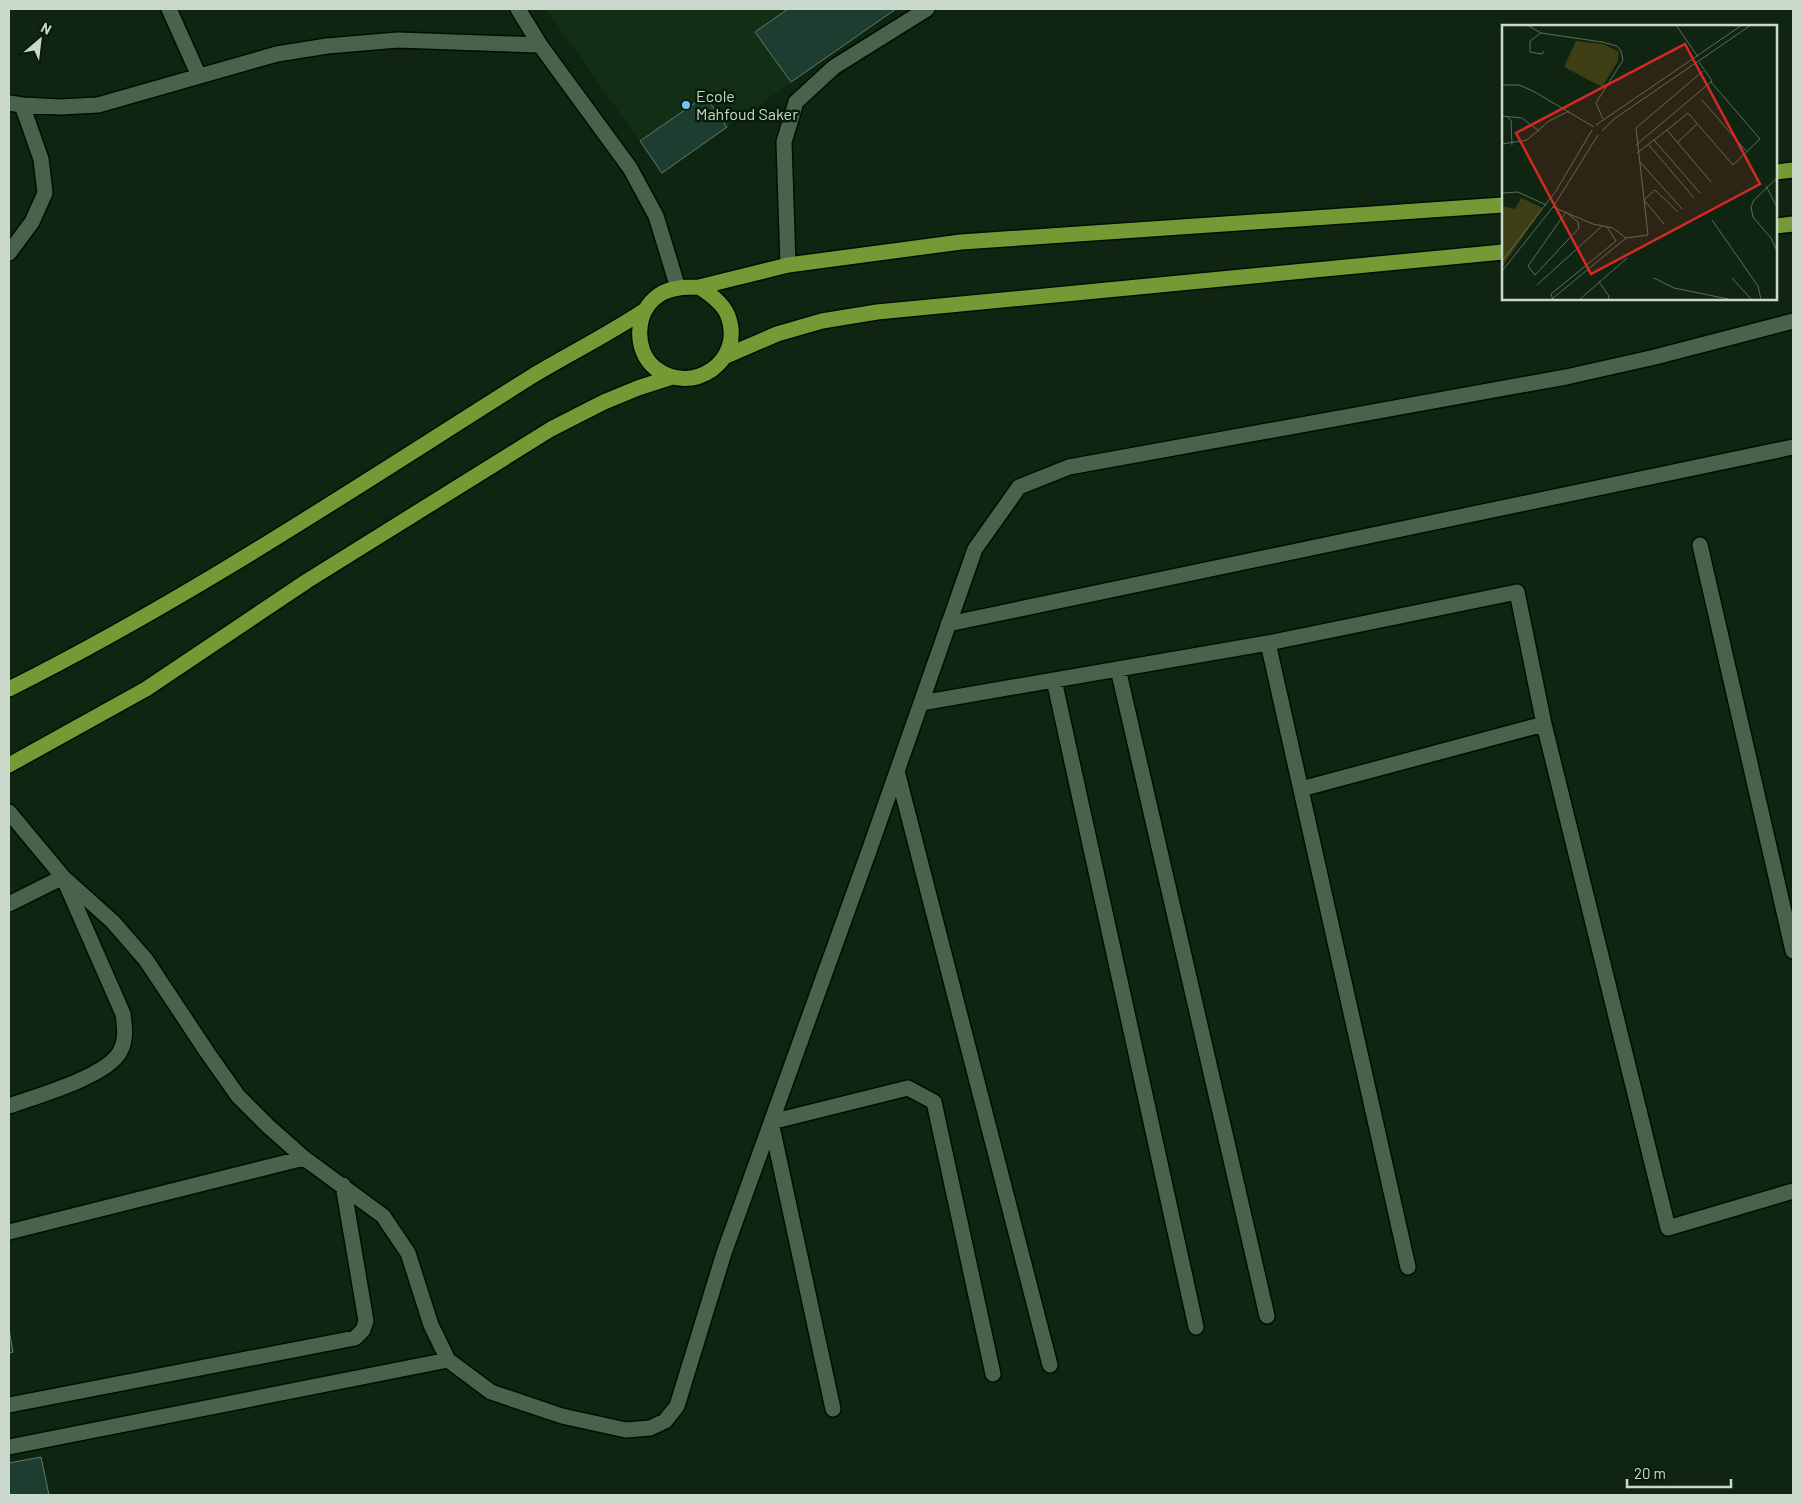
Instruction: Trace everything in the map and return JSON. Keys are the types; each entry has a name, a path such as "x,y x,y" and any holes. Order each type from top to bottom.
{"highway":[{"path":"1777,172 1793,170"},
{"path":"9,689 71,658 205,581 534,375 618,328 645,310 659,295 678,288 699,287 788,265 961,242 1502,205"},
{"path":"1777,226 1793,224"},
{"path":"9,765 146,689 307,581 552,429 604,402 638,388 672,377 693,379 712,371 726,356 777,334 822,321 877,312 1502,252"},
{"path":"699,287 716,299 728,316 732,336 726,356"},
{"path":"645,310 639,330 642,350 654,367 672,377"}],"street":[{"path":"169,9 199,76"},
{"path":"518,9 540,44 630,168 656,216 678,288"},
{"path":"788,265 784,142 796,102 834,67 927,9"},
{"path":"9,254 32,222 45,193 41,159 15,104 60,107 98,105 278,54 327,46 398,40 540,44"},
{"path":"9,812 63,877 113,922 146,960 206,1052 238,1096 304,1158 383,1216 408,1252 431,1325 448,1360 491,1392 562,1416 626,1430 650,1428 665,1421 677,1406 724,1253 921,704 974,549 1019,488 1069,467 1566,377 1655,357 1793,321"},
{"path":"948,624 1793,446"},
{"path":"1700,545 1793,951"},
{"path":"921,704 1268,643 1517,592 1544,724 1668,1228 1793,1191"},
{"path":"1268,643 1408,1267"},
{"path":"1118,669 1267,1316"},
{"path":"1054,680 1196,1326"},
{"path":"1301,789 1544,724"},
{"path":"897,770 1050,1365"},
{"path":"9,904 63,877"},
{"path":"9,1106 104,1069 119,1054 126,1035 123,1014 63,877"},
{"path":"771,1122 908,1088 934,1102 993,1374"},
{"path":"771,1122 833,1409"},
{"path":"9,1232 304,1158"},
{"path":"9,1405 355,1338 362,1330 366,1321 343,1185"},
{"path":"9,1447 448,1360"}],"shaded area":[{"name":"Ecole Mahfoud Saker","path":"546,9 896,9 662,173"}],"building":[{"path":"788,9 896,9 791,82 755,32"},
{"path":"705,96 727,127 662,173 640,141"},
{"path":"9,1329 13,1352 9,1353"},
{"path":"41,1457 49,1495 9,1495 9,1463"}],"place":[{"name":"Ecole Mahfoud Saker","path":"686,105"}]}
